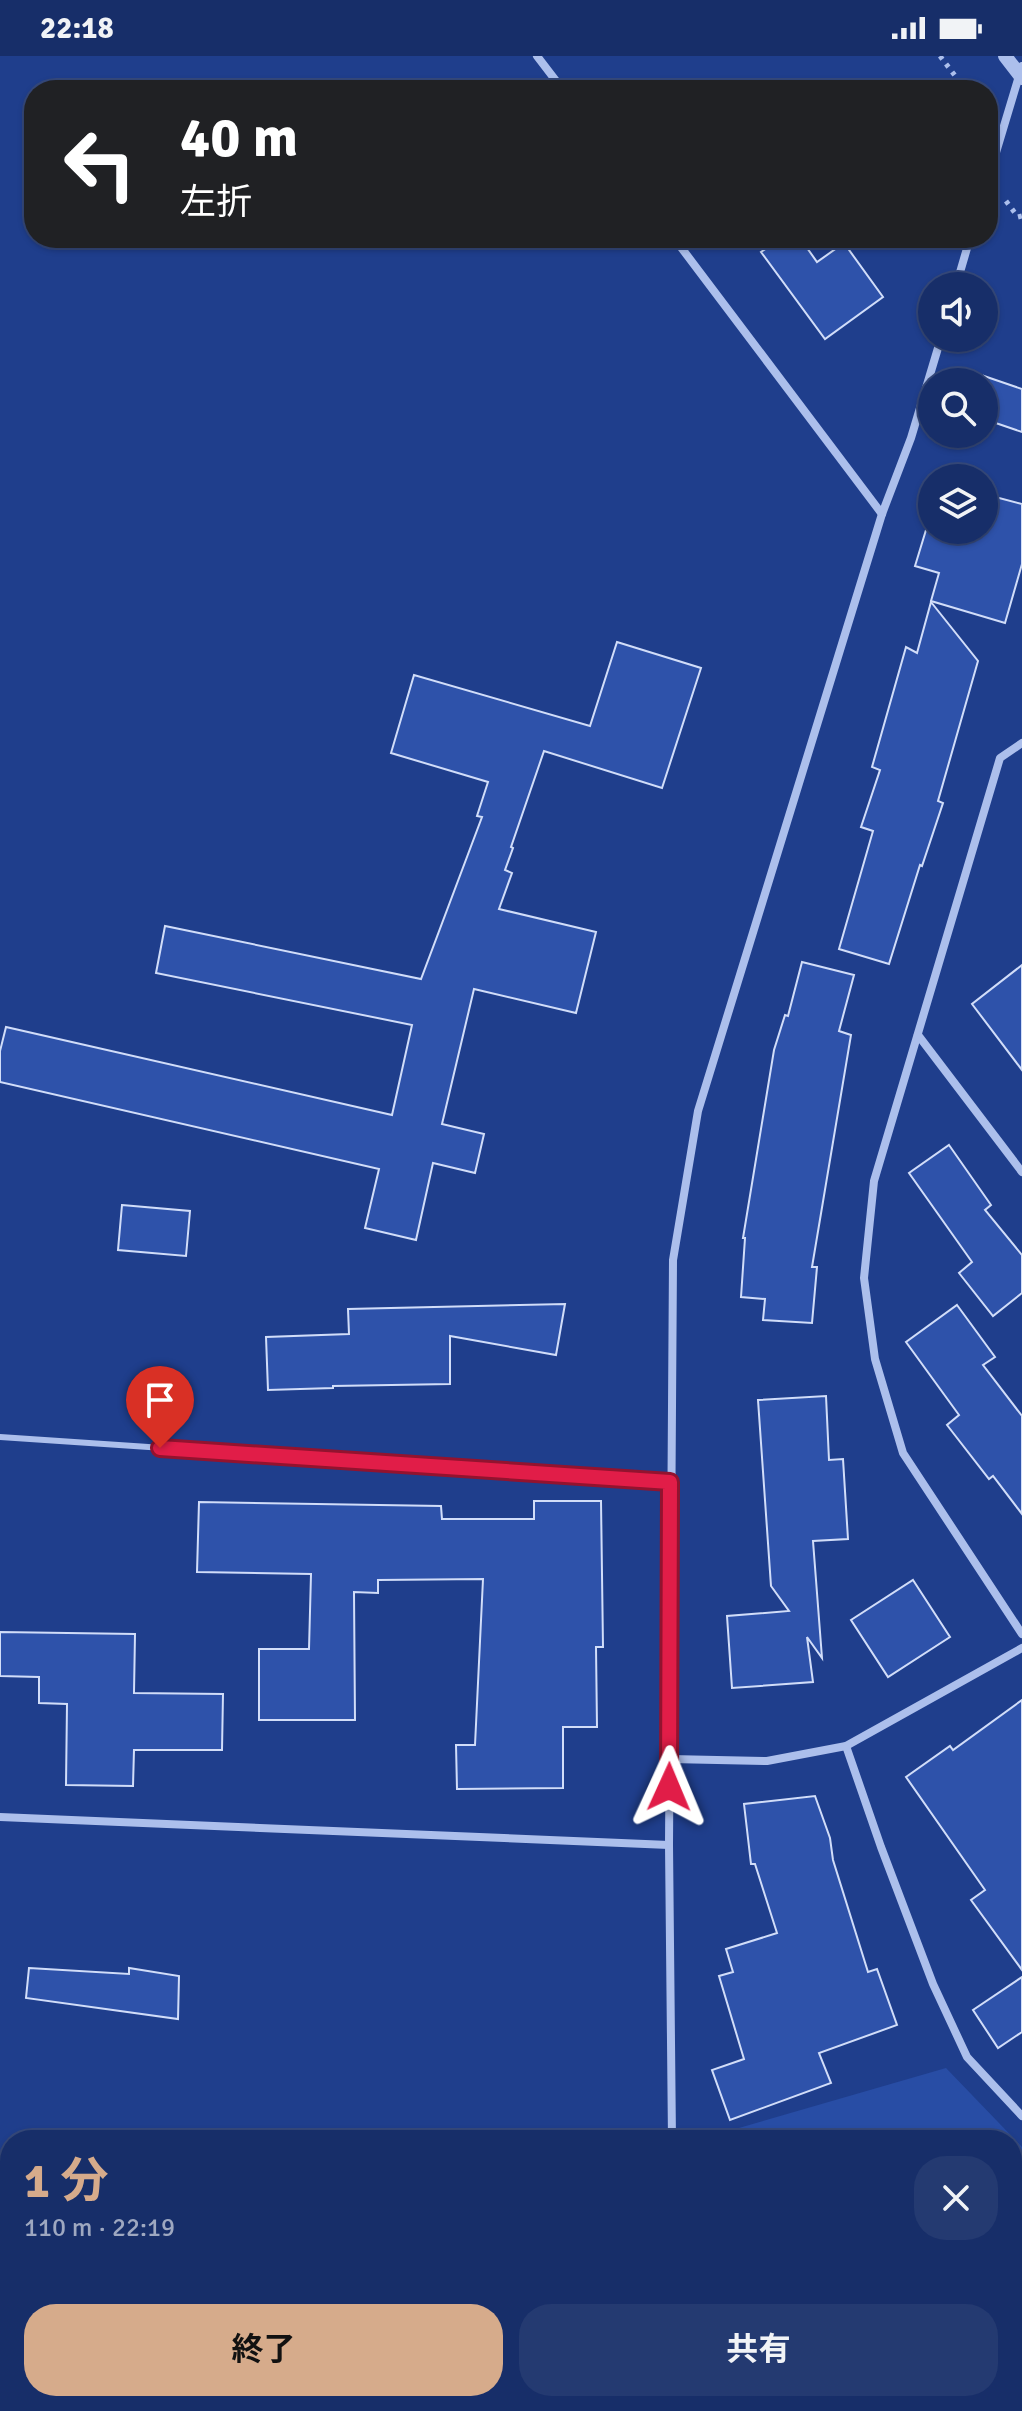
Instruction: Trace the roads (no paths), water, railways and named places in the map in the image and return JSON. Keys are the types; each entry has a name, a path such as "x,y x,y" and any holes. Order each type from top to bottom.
{"street":[{"path":"537,56 555,80"},
{"path":"998,147 1021,73 1005,56"},
{"path":"682,248 882,514"},
{"path":"960,272 967,248"},
{"path":"672,2130 669,1845 673,1260 698,1111 882,514 911,438 937,352"},
{"path":"1022,743 1000,758 874,1181 864,1278 875,1359 903,1453 1022,1634"},
{"path":"918,1035 1022,1172"},
{"path":"670,1759 767,1761 846,1746 1022,1648"},
{"path":"846,1746 933,1984 967,2057 1022,2116"},
{"path":"0,1817 669,1845"}],"lane":[{"path":"0,1437 670,1482"}]}
